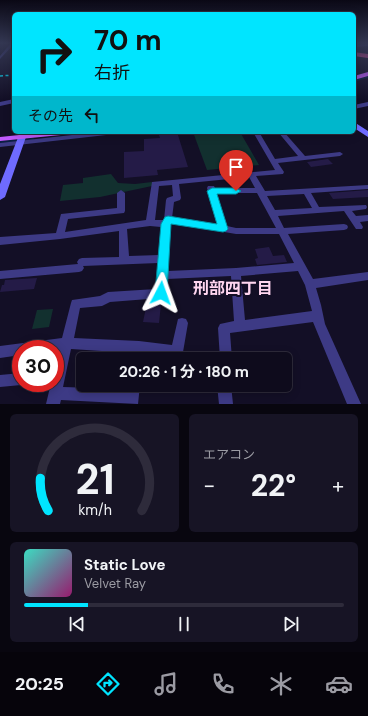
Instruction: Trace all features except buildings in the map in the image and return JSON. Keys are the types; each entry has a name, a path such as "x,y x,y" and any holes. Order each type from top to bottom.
{"main road":[{"path":"356,77 368,74"},
{"path":"0,139 21,140 58,134"}],"street":[{"path":"0,104 12,101"},
{"path":"356,107 368,104"},
{"path":"356,126 368,135"},
{"path":"0,145 21,140 92,134"},
{"path":"150,223 155,184 280,172 257,134"},
{"path":"283,134 303,158"},
{"path":"0,197 21,140"},
{"path":"274,161 340,154"},
{"path":"252,175 310,284 319,324 354,404"},
{"path":"64,351 76,303 102,301 108,297 161,293 163,259 170,200 177,198 175,182"},
{"path":"223,229 211,189 262,192 368,187"},
{"path":"306,191 317,210"},
{"path":"60,236 64,216 121,211 121,193"},
{"path":"273,213 363,207"},
{"path":"346,208 356,223 368,218"},
{"path":"0,241 60,236 150,223 167,222 236,231 282,231 344,227"},
{"path":"123,227 124,261"},
{"path":"0,275 80,265 163,259"},
{"path":"162,275 236,272 300,267"},
{"path":"236,272 240,326"},
{"path":"310,284 368,276"},
{"path":"226,352 224,328 317,316"},
{"path":"177,352 182,323"},
{"path":"66,343 131,352"},
{"path":"0,352 12,350"},
{"path":"0,381 12,380"},
{"path":"225,392 226,404"},
{"path":"55,399 132,395"}],"green space":[{"path":"194,134 241,134 259,165 207,170"},
{"path":"111,174 118,183 135,184 152,182 152,186 100,197 60,201 63,185 83,183 83,178"},
{"path":"53,309 49,327 32,329 37,310"}],"waterway":[{"path":"356,80 368,77"},
{"path":"0,142 33,139"}],"railway":[{"path":"0,76 12,75"}],"district":[{"name":"刑部四丁目","path":"233,288"}],"route":[{"path":"161,293 166,224 168,220 223,229 212,191 236,191"}]}
